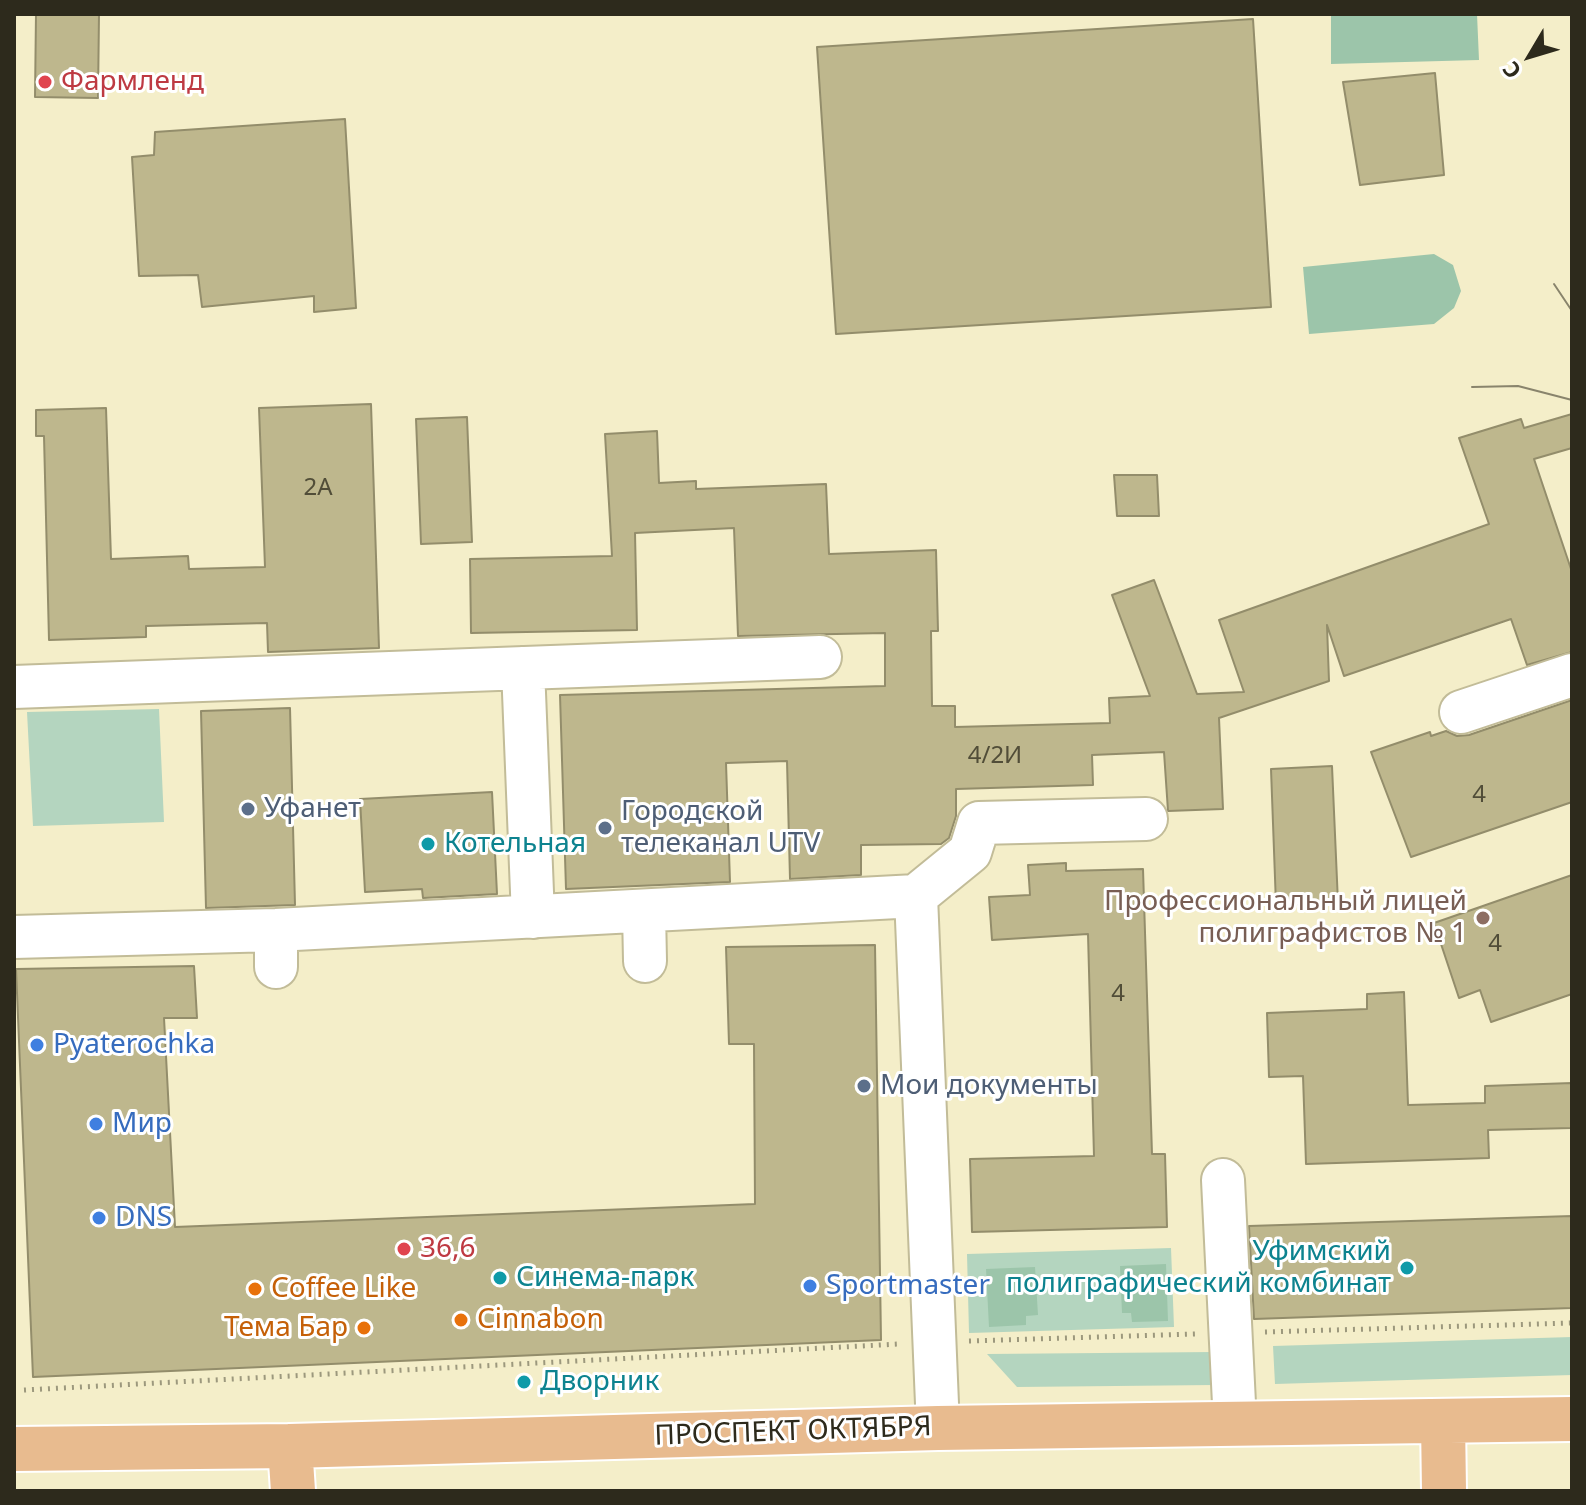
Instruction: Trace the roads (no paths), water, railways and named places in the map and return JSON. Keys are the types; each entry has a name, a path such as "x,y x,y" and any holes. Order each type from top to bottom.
{"main road":[{"name":"ПРОСПЕКТ ОКТЯБРЯ","path":"14,1449 290,1446 938,1428 1572,1419"},
{"path":"1443,1421 1444,1491"},
{"path":"290,1446 293,1491"}],"lane":[{"path":"14,687 820,657"},
{"path":"523,668 533,917"},
{"path":"1461,712 1572,675"},
{"path":"14,937 276,948 533,917 916,896 970,852 979,823 1146,819"},
{"path":"916,896 938,1428"},
{"path":"644,911 645,961"},
{"path":"1223,1180 1235,1424"}],"tram line":[{"path":"1554,284 1572,311"},
{"path":"1472,387 1518,386 1572,400"}],"place":[{"name":"Фармленд","path":"45,82"},
{"name":"Уфанет","path":"248,809"},
{"name":"Городской телеканал UTV","path":"605,828"},
{"name":"Котельная","path":"428,844"},
{"name":"Профессиональный лицей полиграфистов № 1","path":"1483,918"},
{"name":"Pyaterochka","path":"37,1045"},
{"name":"Мои документы","path":"864,1086"},
{"name":"Мир","path":"96,1124"},
{"name":"DNS","path":"99,1218"},
{"name":"36,6","path":"404,1249"},
{"name":"Уфимский полиграфический комбинат","path":"1407,1268"},
{"name":"Синема-парк","path":"500,1278"},
{"name":"Sportmaster","path":"810,1286"},
{"name":"Coffee Like","path":"255,1289"},
{"name":"Cinnabon","path":"461,1320"},
{"name":"Тема Бар","path":"364,1328"},
{"name":"Дворник","path":"524,1382"}]}
